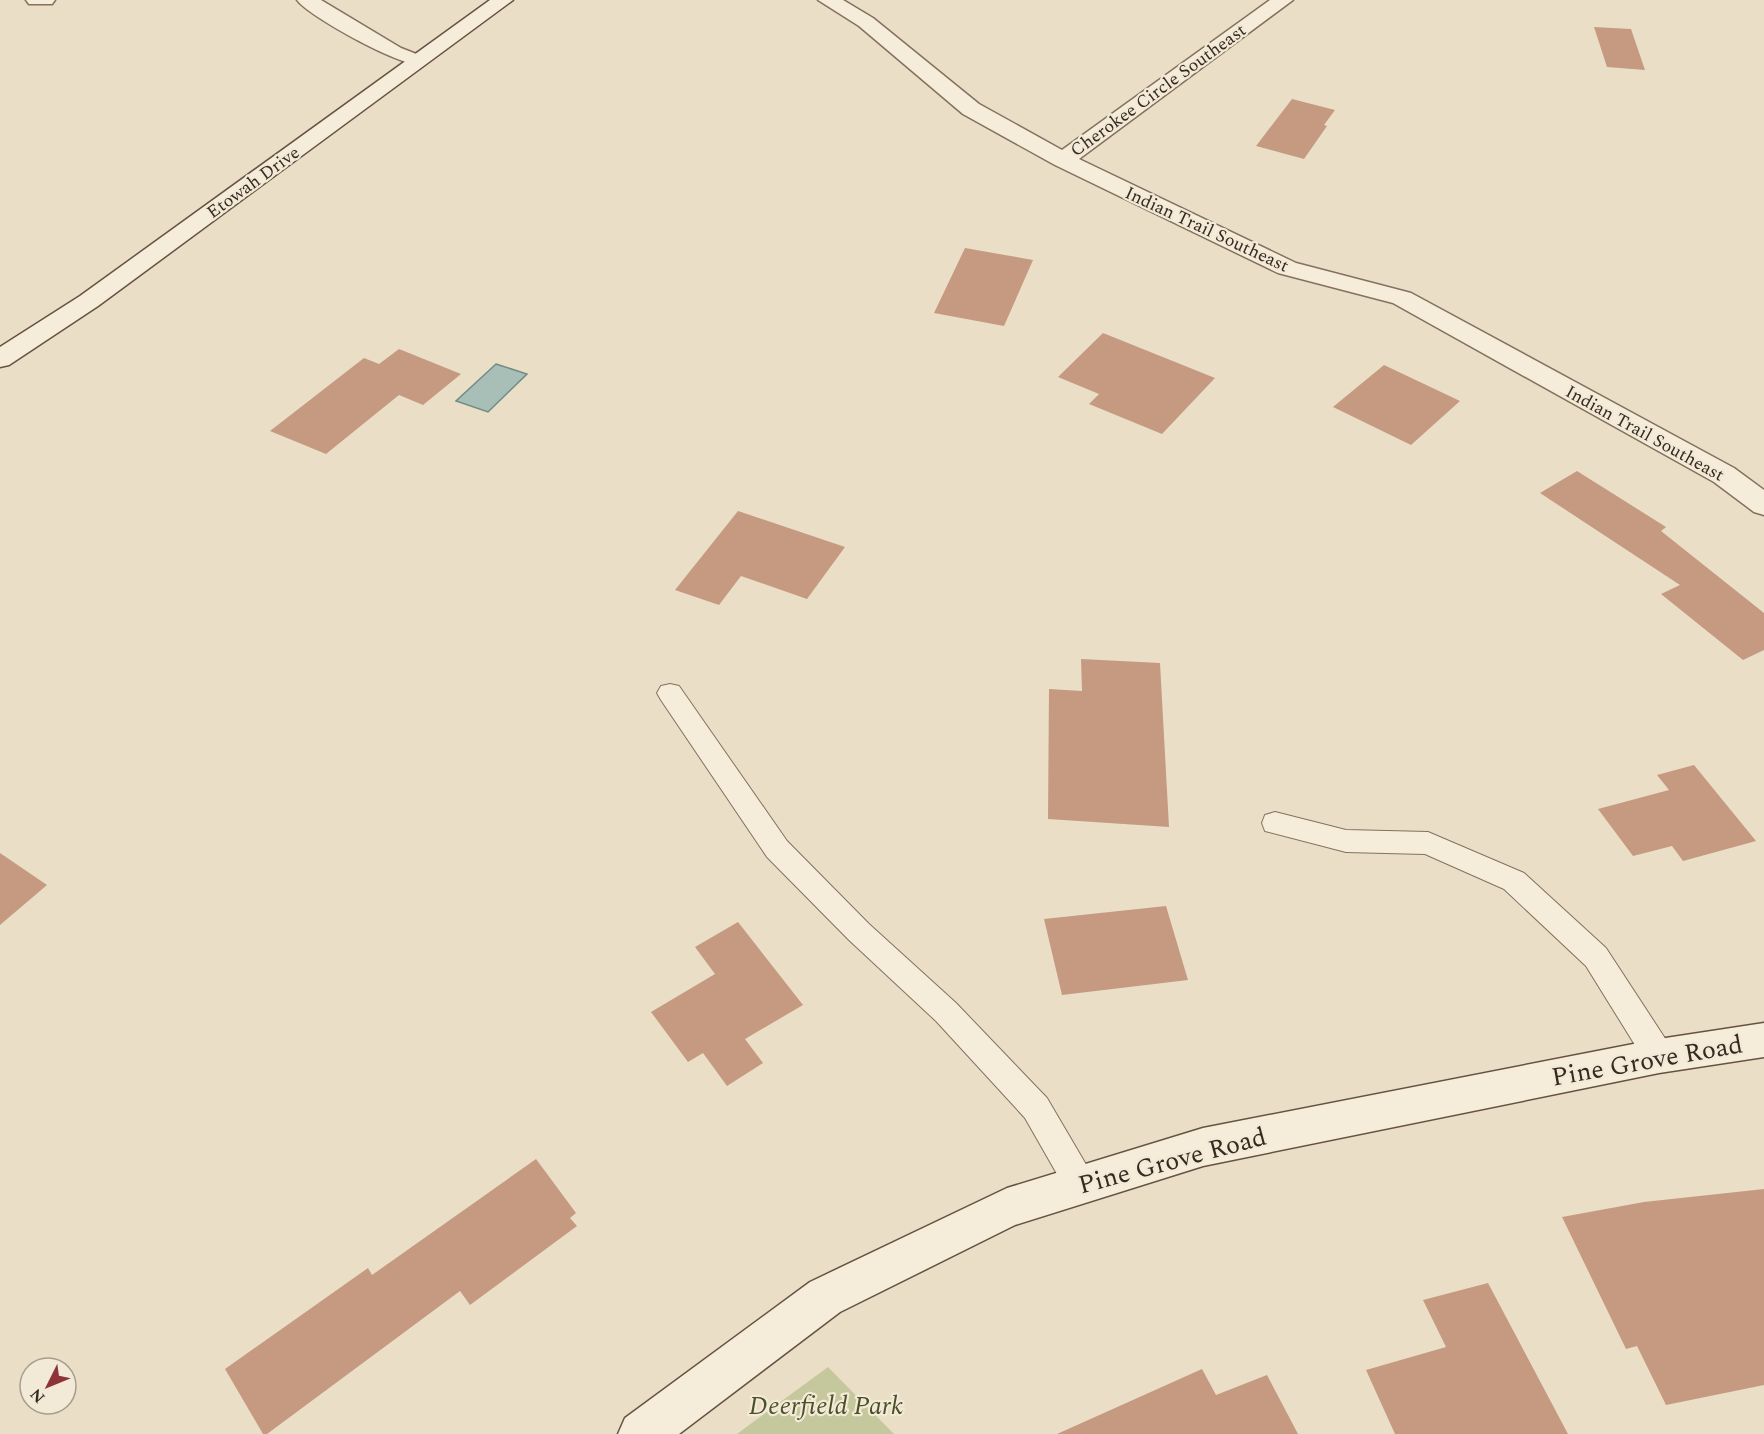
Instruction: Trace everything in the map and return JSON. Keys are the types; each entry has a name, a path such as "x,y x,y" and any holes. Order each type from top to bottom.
{"street":[{"path":"36,0 45,0"},
{"path":"307,0 394,52 417,61"},
{"name":"Etowah Drive","path":"0,359 89,301 503,0"},
{"name":"Indian Trail Southeast","path":"828,0 866,22 971,109 1063,160 1287,268 1402,298 1724,475 1761,499"},
{"name":"Cherokee Circle Southeast","path":"1063,160 1283,0"},
{"name":"Pine Grove Road","path":"640,1434 825,1297 1007,1208 1203,1147 1659,1056 1764,1040"}],"lane":[{"path":"670,693 777,849 859,932 946,1012 1036,1108 1080,1184"},
{"path":"1275,823 1346,841 1428,843 1514,881 1596,957 1659,1056"}],"green space":[{"name":"Deerfield Park","path":"828,1367 894,1434 737,1434"}],"water":[{"path":"496,364 527,374 488,412 456,401"}],"building":[{"path":"1594,27 1631,29 1645,70 1607,67"},
{"path":"1292,99 1335,110 1304,159 1256,146"},
{"path":"965,248 1033,260 1004,326 934,313"},
{"path":"1103,333 1215,378 1162,434 1089,404 1099,394 1058,377"},
{"path":"399,349 461,374 423,405 399,395 326,454 270,431 364,358 379,364"},
{"path":"1384,365 1460,401 1411,445 1333,407"},
{"path":"1577,471 1666,527 1661,531 1764,613 1764,650 1743,660 1661,594 1680,585 1540,493"},
{"path":"738,511 845,547 807,599 741,576 719,605 675,590"},
{"path":"1081,659 1160,663 1169,827 1048,819 1049,689 1082,691"},
{"path":"1694,765 1756,841 1683,861 1672,846 1633,856 1598,809 1669,790 1657,775"},
{"path":"0,853 47,885 0,925"},
{"path":"1166,906 1188,980 1062,995 1044,919"},
{"path":"738,922 803,1005 745,1039 763,1063 727,1086 703,1053 688,1062 651,1012 715,974 695,947"},
{"path":"536,1159 576,1213 570,1218 577,1226 470,1305 460,1291 267,1434 263,1434 225,1369 368,1268 372,1275"},
{"path":"1764,1189 1764,1385 1666,1405 1637,1346 1626,1349 1562,1217 1644,1202"},
{"path":"1488,1283 1568,1434 1395,1434 1366,1370 1446,1347 1423,1300"},
{"path":"1202,1369 1216,1395 1267,1375 1298,1434 1057,1434"}]}
